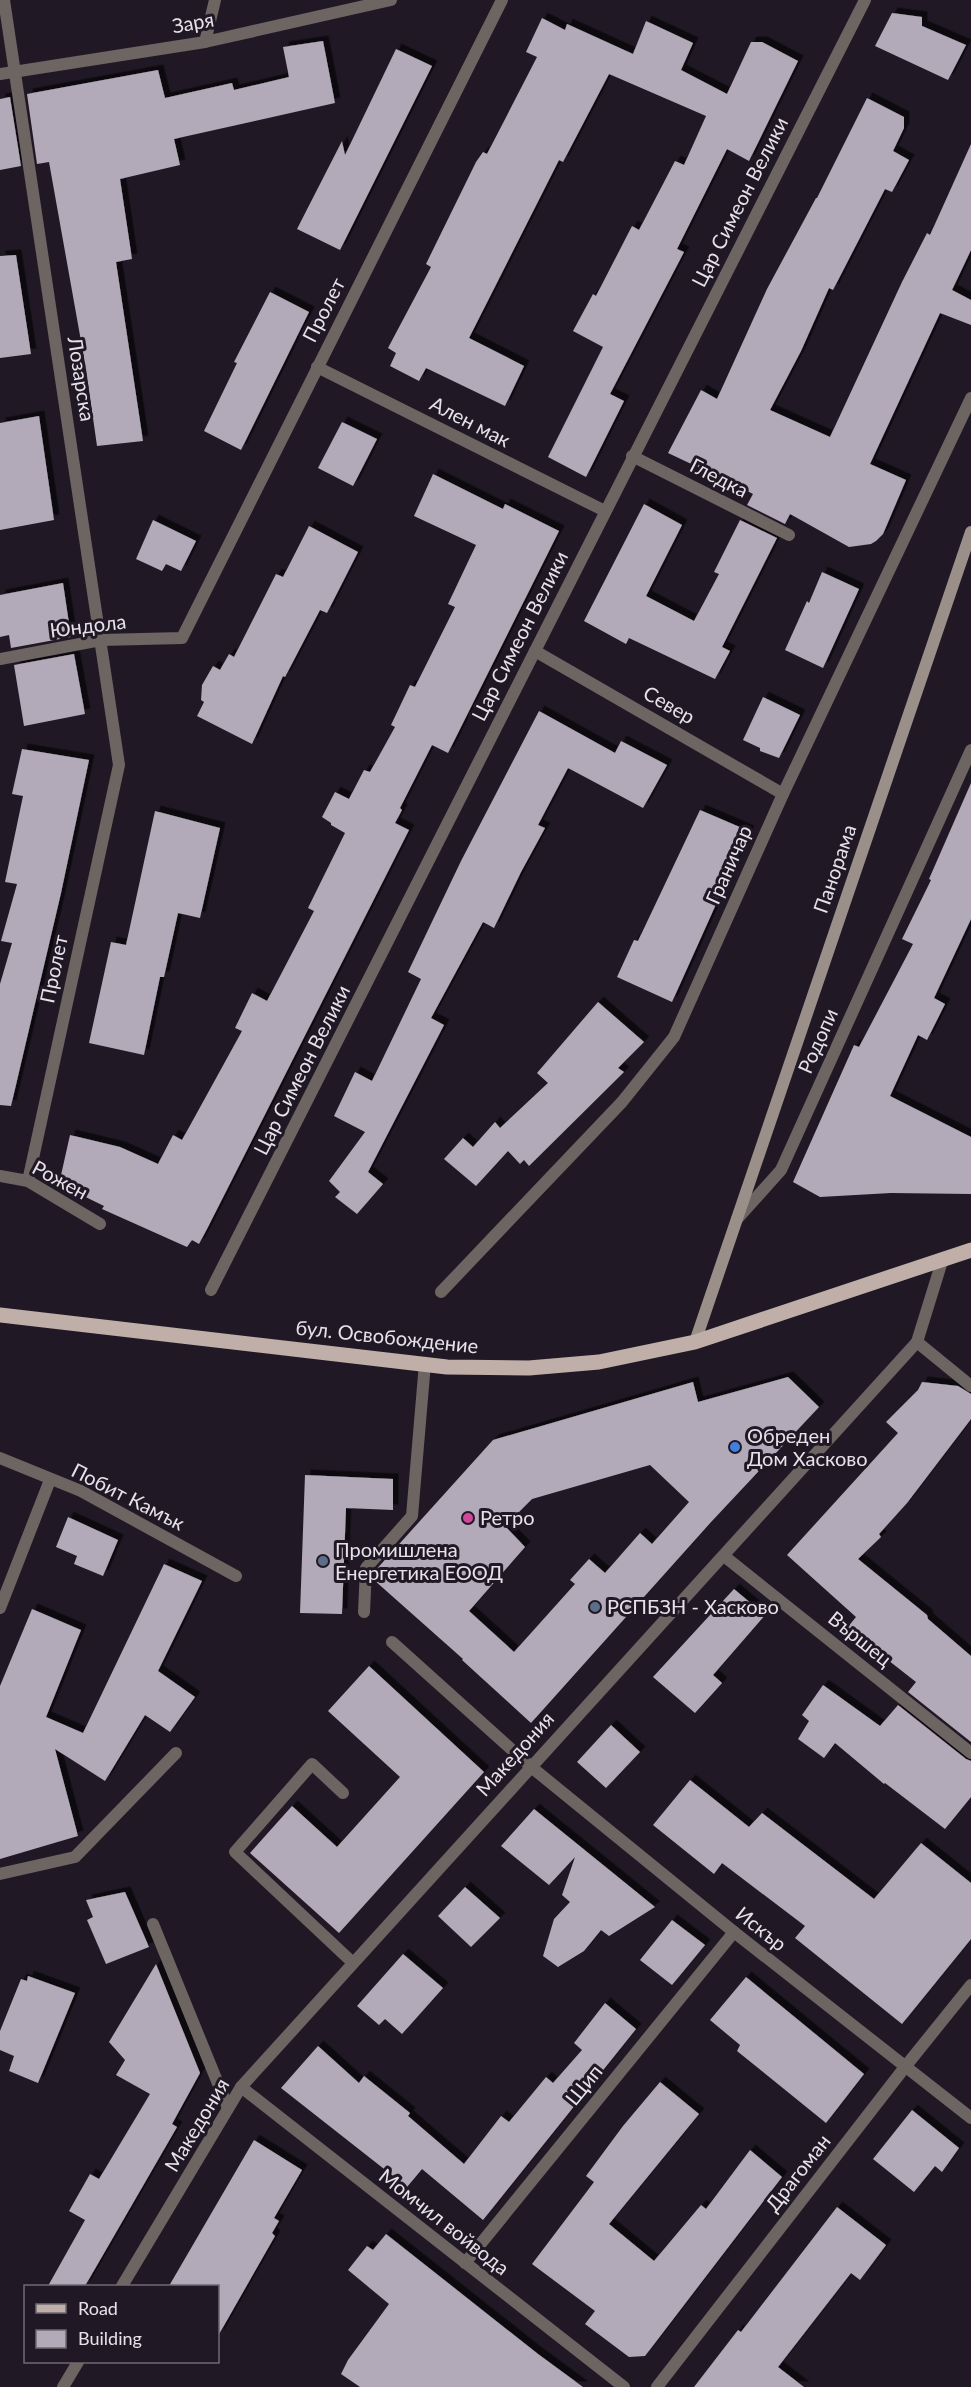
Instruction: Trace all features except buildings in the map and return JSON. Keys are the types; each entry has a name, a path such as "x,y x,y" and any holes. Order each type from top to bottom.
{"main road":[{"name":"бул. Освобождение","path":"0,1315 447,1367 529,1368 599,1362 695,1342 971,1250"}],"street":[{"name":"Лозарска","path":"4,0 119,765"},
{"path":"206,42 214,0"},
{"name":"Заря","path":"0,74 206,42 391,0"},
{"name":"Пролет","path":"182,638 502,0"},
{"name":"Цар Симеон Велики","path":"211,1290 864,0"},
{"name":"Ален мак","path":"317,367 604,511"},
{"name":"Граничар","path":"441,1292 622,1102 674,1037 783,794 971,398"},
{"name":"Гледка","path":"632,456 789,535"},
{"name":"Панорама","path":"737,1219 971,532"},
{"name":"Юндола","path":"0,659 101,640 182,638"},
{"name":"Север","path":"535,651 783,794"},
{"name":"Родопи","path":"695,1342 737,1219 781,1170 971,750"},
{"name":"Пролет","path":"28,1181 119,765"},
{"name":"Рожен","path":"0,1176 28,1181 100,1224"},
{"name":"Македония","path":"123,2285 241,2087 917,1342 943,1258"},
{"path":"917,1342 971,1386"},
{"path":"364,1612 366,1568 412,1516 424,1363"},
{"name":"Побит Камък","path":"0,1458 81,1491 236,1576"},
{"path":"0,1608 50,1480"},
{"name":"Вършец","path":"724,1556 971,1753"},
{"name":"Искър","path":"392,1642 530,1767 734,1932 971,2118"},
{"path":"0,1874 75,1857 176,1753"},
{"path":"343,1793 312,1764 235,1852 352,1962"},
{"path":"153,1924 228,2108"},
{"name":"Щип","path":"465,2263 734,1932"},
{"name":"Драгоман","path":"657,2387 971,1985"},
{"name":"Момчил войвода","path":"241,2087 624,2387"},
{"path":"63,2387 77,2363"}],"place":[{"name":"Обреден Дом Хасково","path":"735,1447"},
{"name":"Ретро","path":"468,1518"},
{"name":"Промишлена Енергетика ЕООД","path":"323,1561"},
{"name":"РСПБЗН - Хасково","path":"595,1607"}]}
